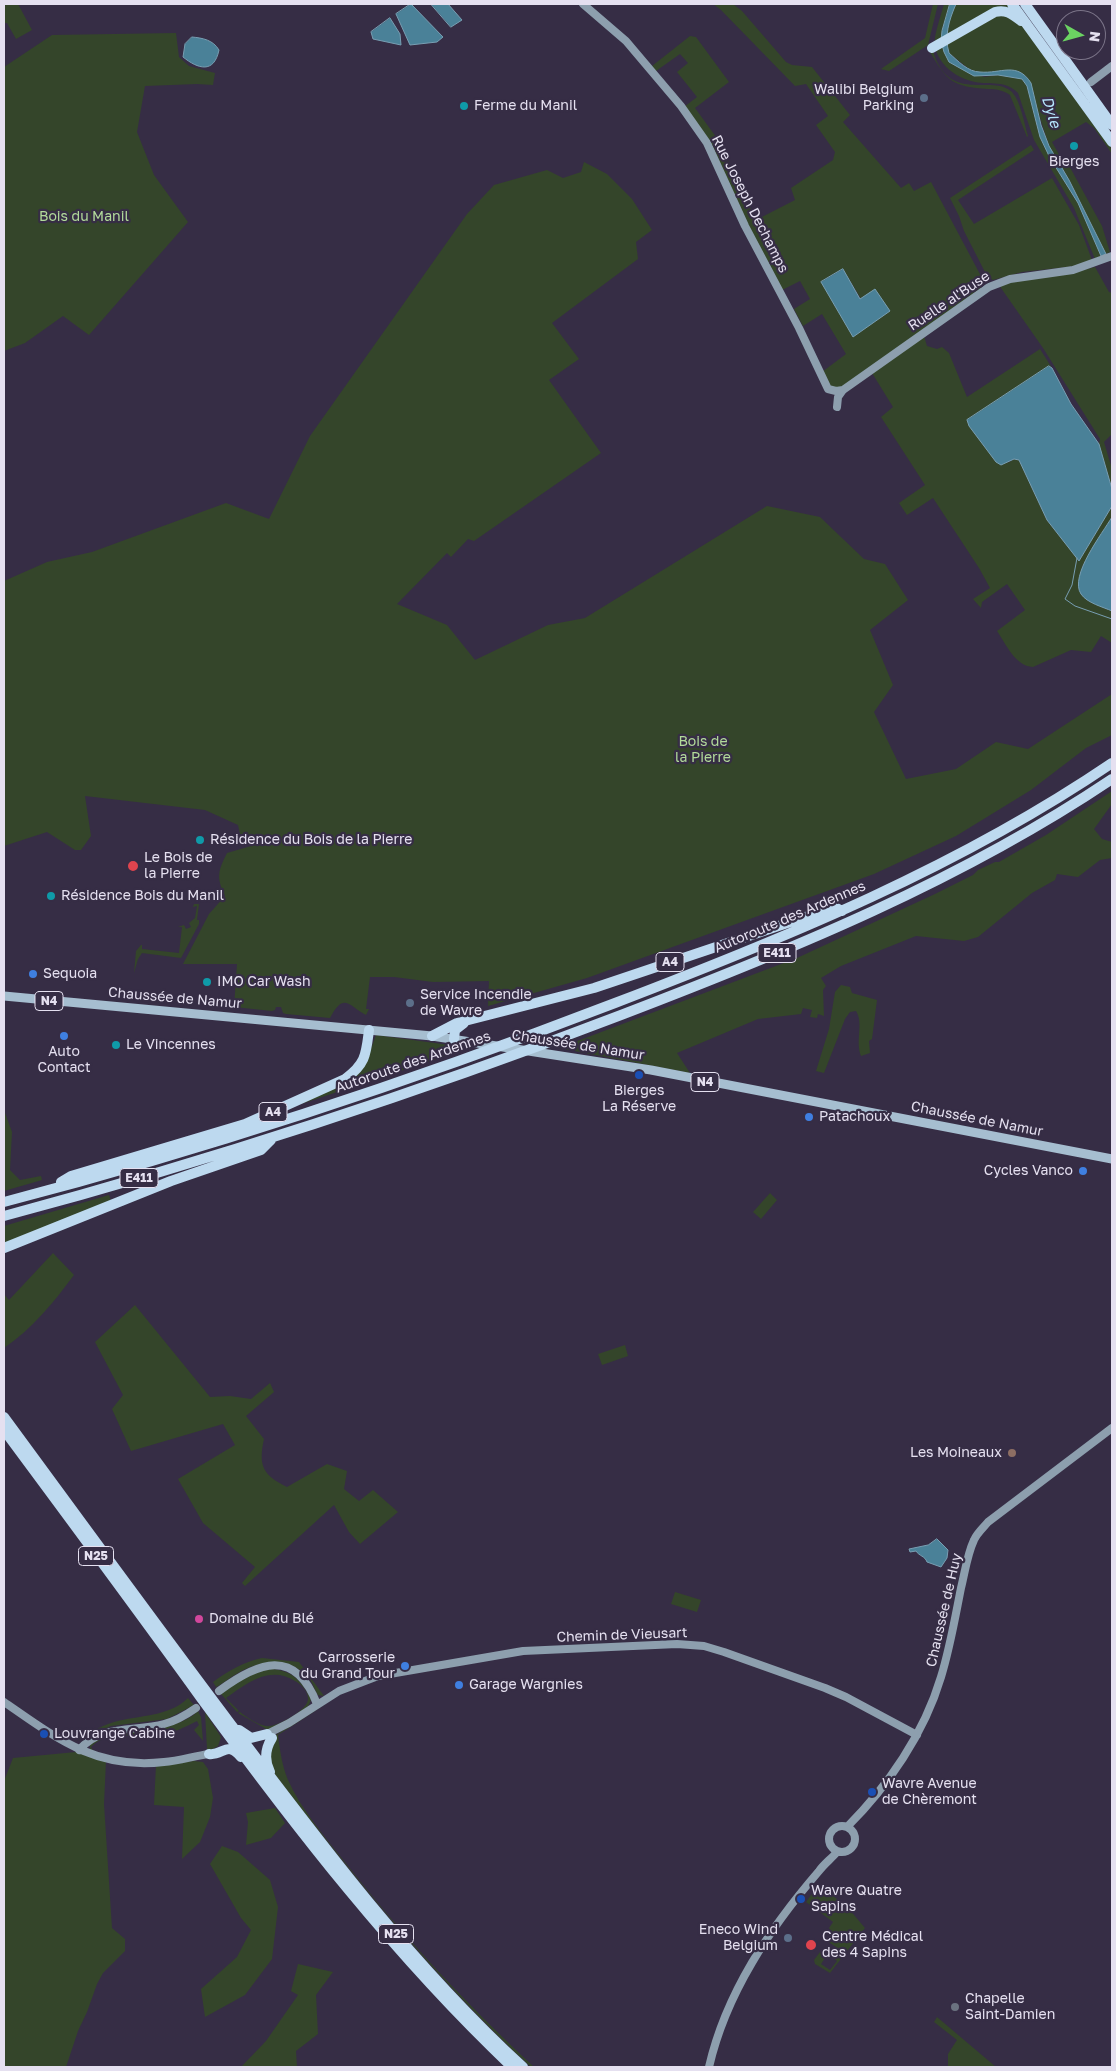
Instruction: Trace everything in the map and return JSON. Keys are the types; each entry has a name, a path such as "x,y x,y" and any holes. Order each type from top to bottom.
{"highway":[{"path":"1012,4 1112,142"},
{"path":"1025,4 1112,124"},
{"path":"935,46 998,11 1014,15 1026,23"},
{"name":"Autoroute des Ardennes","path":"4,1202 197,1148 374,1091 545,1030 676,980 842,911 934,868 1004,831 1053,802 1112,763"},
{"name":"Autoroute des Ardennes","path":"4,1216 86,1194 273,1138 380,1103 550,1042 689,989 811,939 899,900 1012,841 1112,779"},
{"name":"A4","path":"432,1036 448,1027 467,1021 594,988 835,906 842,911"},
{"path":"451,1039 456,1028 467,1021"},
{"name":"A4","path":"61,1182 71,1176 245,1124 344,1078 355,1072 366,1055 369,1030"},
{"path":"4,1248 171,1181 261,1150 273,1138"},
{"path":"4,1196 61,1182 177,1148 197,1148"},
{"name":"N25","path":"4,1417 279,1789 398,1936 468,2013 524,2067"},
{"name":"N25","path":"4,1430 313,1847 391,1941 461,2018 512,2067"},
{"path":"209,1754 219,1747 223,1740 223,1733 214,1720 215,1717"},
{"path":"231,1724 234,1724 243,1734 251,1738 272,1734"},
{"path":"272,1734 266,1758 270,1772 280,1785 279,1789"},
{"path":"209,1754 213,1755 224,1749 231,1749 238,1754 248,1767 253,1767"}],"main road":[{"name":"Chaussée de Namur","path":"4,996 432,1036 581,1059 1112,1159"}],"street":[{"name":"Rue Joseph Dechamps","path":"583,4 626,41 681,106 707,143 745,226 799,328 828,389 843,390"},
{"path":"1091,82 1112,66"},
{"name":"Ruelle al'Buse","path":"843,390 989,287 1010,279 1072,270 1111,256"},
{"path":"837,407 838,398 843,390"},
{"name":"Chaussée de Huy","path":"847,1827 863,1812 899,1765 917,1735 931,1705 942,1676 968,1558 975,1538 994,1517 1112,1428"},
{"name":"Chemin de Vieusart","path":"272,1734 339,1691 378,1676 502,1654 677,1644 696,1645 724,1652 824,1688 846,1697 917,1735"},
{"path":"219,1691 245,1672 273,1665 291,1669 299,1674 312,1690 317,1704"},
{"path":"4,1702 51,1735 79,1750 110,1760 148,1763 165,1762 209,1754"},
{"path":"79,1750 89,1740 109,1731 163,1724 196,1708"},
{"name":"Chaussée de Huy","path":"854,1835 863,1812"},
{"path":"840,1826 847,1827 854,1835 854,1844 850,1850 844,1852 834,1849 829,1837 832,1831 840,1826"},
{"path":"710,2067 724,2020 744,1976 772,1931 834,1849"}],"green space":[{"path":"4,4 18,4 32,30 16,39 7,23 4,23"},
{"path":"713,4 733,4 742,11 786,62 792,65 812,67 850,115 843,122 901,188 909,183 914,191 931,182 982,278 981,289 841,389 832,388 822,372 846,354 822,314 803,326 794,309 810,299 800,281 782,290 684,107 697,97 677,72 688,63 680,54 656,71 652,66 690,36 696,37 729,82 695,108 719,141 756,220 795,200 791,188 833,160 835,152 816,125 828,116 806,84 795,86","holes":["843,269 861,299 821,282"]},
{"path":"933,4 938,4 928,45 889,71 881,69 925,38"},
{"path":"944,4 950,4 942,31 949,62 984,77 998,75 1022,79 1027,86 1040,137 1050,158 1078,203 1101,256 1095,259 1074,208 1034,140 1018,93 1008,86 975,82 959,77 946,67 941,60 937,53 935,37"},
{"path":"956,4 1007,4 1112,149 1112,154 1094,128 1086,122 1052,142 1061,158 1066,160 1102,226 1110,252 1106,254 1069,180 1049,146 1027,77 989,72 979,73 969,69 949,53 948,28"},
{"name":"Bois du Manil","path":"176,33 179,57 189,66 215,73 213,85 145,86 137,132 154,175 188,222 89,335 63,316 25,343 4,351 4,67 52,35"},
{"path":"933,51 940,67 949,78 941,70 930,52"},
{"path":"949,78 971,85 1004,87 1012,92 1020,107 1028,136 1010,95 997,90 959,84"},
{"path":"1031,145 1034,150 958,200 974,224 1052,178 1079,225 1092,260 1076,266 1022,272 993,280 987,276 950,198"},
{"name":"Bois de la Pierre","path":"584,162 607,174 632,199 652,230 636,242 638,259 552,323 579,359 549,380 601,453 474,541 468,539 451,557 447,553 397,604 447,625 475,660 548,625 585,618 767,506 820,517 864,559 885,564 908,600 870,630 893,685 874,712 906,779 956,769 996,742 1028,749 1112,694 1112,735 1086,748 1031,790 956,836 874,874 587,978 488,1006 489,981 433,982 394,977 370,977 366,1009 369,1009 366,1015 347,1003 339,1005 330,1018 286,1014 283,1013 281,1007 276,1007 272,1011 234,1007 237,964 183,964 209,914 225,896 220,884 219,874 227,853 251,846 240,834 238,825 205,810 85,796 91,836 81,850 75,850 47,832 4,846 4,581 47,562 92,552 226,503 269,519 310,436 467,214 494,185 547,170 563,178 581,172"},
{"path":"1095,267 1109,292 1112,293 1112,434 1104,442 1112,469 1112,489 1099,444 1100,439 1043,348 1000,285 1010,281 1075,272"},
{"path":"924,336 927,346 937,349 942,347 949,353 967,397 1040,349 1052,368 1049,366 1008,463 1014,459 1019,460 1047,520 1079,560 1112,506 1112,517 1082,567 1087,600 1112,611 1112,643 1101,636 1091,652 1071,650 1033,667 1021,663 1012,654 997,631 1025,610 1007,584 982,602 981,608 973,599 990,588 933,498 907,515 899,503 925,485 881,417 893,407 872,373"},
{"path":"1112,791 1112,804 1094,829 1102,839 1112,842 1112,858 1100,860 1078,877 1057,874 1055,880 1032,893 978,937 964,941 916,936 841,966 821,978 826,986 823,990 824,1016 818,1014 817,1018 810,1017 812,1010 803,1008 801,1014 758,1019 677,1053 690,1073 559,1048 797,958 935,894 973,875 978,870 999,862 1046,835"},
{"path":"194,904 199,904 197,920 199,920 199,924 181,958 142,953 134,973 136,951 141,945 142,949 179,953 182,927 178,927 184,925 186,929 191,927 189,923 195,918 197,906 193,907"},
{"path":"841,985 850,987 852,993 877,1000 872,1039 869,1041 870,1053 861,1056 859,1050 860,1027 858,1016 856,1011 850,1012 845,1019 824,1073 816,1071 829,1029 835,992"},
{"path":"376,1035 464,1047 459,1051 440,1058 301,1104 368,1057"},
{"path":"4,1110 12,1132 10,1170 20,1180 41,1176 42,1180 4,1191"},
{"path":"770,1193 777,1200 761,1219 753,1212"},
{"path":"109,1195 111,1201 4,1244 4,1226"},
{"path":"53,1253 74,1275 42,1314 4,1348 4,1294 9,1300"},
{"path":"135,1305 210,1397 230,1396 251,1399 270,1383 274,1392 246,1416 264,1439 262,1463 264,1469 272,1478 287,1487 327,1464 347,1471 344,1489 359,1501 373,1490 398,1512 360,1544 349,1532 334,1505 245,1586 242,1583 255,1567 203,1523 178,1479 235,1445 223,1424 131,1451 112,1409 123,1395 95,1342"},
{"path":"625,1345 628,1356 602,1365 598,1354"},
{"path":"675,1592 701,1600 697,1612 671,1604"},
{"path":"262,1658 299,1662 324,1696 318,1695 311,1681 304,1673 295,1667 277,1662 247,1668 216,1687 213,1682 236,1667"},
{"path":"272,1669 286,1672 296,1678 304,1687 311,1699 309,1705 300,1714 268,1730 238,1713 240,1712 266,1726 284,1721 297,1713 307,1703 307,1693 300,1684 277,1675 268,1675 250,1682 226,1698 239,1711 237,1712 221,1694 236,1683 259,1671"},
{"path":"188,1698 194,1705 167,1719 111,1726 75,1741 109,1724 172,1709"},
{"path":"329,1702 278,1735 284,1769 293,1791 321,1832 366,1889 412,1942 483,2018 534,2067 531,2067 495,2033 428,1962 364,1887 272,1771 268,1760 276,1735"},
{"path":"198,1711 201,1717 203,1741 194,1730 199,1725 197,1721 179,1730 165,1734 110,1737 117,1735 162,1727 176,1723"},
{"path":"205,1712 221,1737 218,1746 209,1751 207,1749"},
{"path":"104,1739 91,1747 94,1752 90,1749 90,1744"},
{"path":"76,1752 106,1761 104,1804 112,1928 125,1939 125,1951 103,1973 97,1984 66,2067 4,2067 4,1781 13,1758"},
{"path":"194,1761 203,1762 208,1769 213,1798 210,1817 200,1842 182,1859 184,1807 154,1805 156,1765"},
{"path":"275,1808 285,1823 271,1838 246,1845 248,1822 246,1813"},
{"path":"222,1846 238,1852 270,1880 278,1907 272,1959 245,1995 205,2017 201,1989 237,1957 251,1930 241,1918 210,1864"},
{"path":"819,1884 849,1909 865,1928 830,1973 815,1964 814,1960 820,1952 827,1955 821,1964 830,1970 837,1961 830,1955 836,1947 827,1941 832,1934 829,1928 833,1922 806,1902"},
{"path":"298,1964 333,1972 316,1995 318,2034 296,2051 297,2067 241,2067 266,2041 298,1995 291,1991"},
{"path":"937,2017 996,2067 948,2067 948,2054 957,2040 934,2022"}],"water":[{"path":"411,4 443,37 437,42 410,45 396,14"},
{"path":"431,4 448,4 462,20 451,27"},
{"path":"950,4 956,4 948,28 949,53 963,66 976,72 1014,70 1026,76 1031,83 1041,125 1049,146 1069,180 1106,254 1101,256 1078,203 1050,158 1040,137 1027,86 1022,79 998,75 974,76 949,62 941,41"},
{"path":"390,18 400,34 401,45 373,39 371,32"},
{"path":"192,37 207,40 219,50 217,58 209,66 205,67 194,64 183,57 185,44"},
{"path":"843,269 860,299 875,289 890,311 853,337 821,282"},
{"path":"1049,366 1052,368 1071,404 1099,444 1112,489 1112,506 1079,561 1047,520 1019,460 1014,459 1001,465 996,462 969,426 967,420"},
{"path":"1112,517 1112,611 1087,600 1081,594 1078,586 1079,577 1088,555"},
{"path":"937,1539 948,1550 947,1558 941,1567 927,1562 916,1551 910,1552 909,1549 928,1545"}],"waterway":[{"path":"1077,558 1072,585 1065,599 1075,606 1112,619"}],"place":[{"name":"Walibi Belgium Parking","path":"924,98"},
{"name":"Ferme du Manil","path":"464,106"},
{"name":"Bierges","path":"1074,146"},
{"name":"Résidence du Bois de la Pierre","path":"200,840"},
{"name":"Le Bois de la Pierre","path":"133,866"},
{"name":"Résidence Bois du Manil","path":"51,896"},
{"name":"Sequoia","path":"33,974"},
{"name":"IMO Car Wash","path":"207,982"},
{"name":"Service Incendie de Wavre","path":"410,1003"},
{"name":"Auto Contact","path":"64,1036"},
{"name":"Le Vincennes","path":"116,1045"},
{"name":"Bierges La Réserve","path":"639,1075"},
{"name":"Patachoux","path":"809,1117"},
{"name":"Cycles Vanco","path":"1083,1171"},
{"name":"Les Moineaux","path":"1012,1453"},
{"name":"Domaine du Blé","path":"199,1619"},
{"name":"Carrosserie du Grand Tour","path":"405,1666"},
{"name":"Garage Wargnies","path":"459,1685"},
{"name":"Louvrange Cabine","path":"44,1734"},
{"name":"Wavre Avenue de Chèremont","path":"872,1792"},
{"name":"Wavre Quatre Sapins","path":"801,1899"},
{"name":"Eneco Wind Belgium","path":"788,1938"},
{"name":"Centre Médical des 4 Sapins","path":"811,1945"},
{"name":"Chapelle Saint-Damien","path":"955,2007"}],"water label":[{"name":"Dyle","path":"1051,112"}]}
